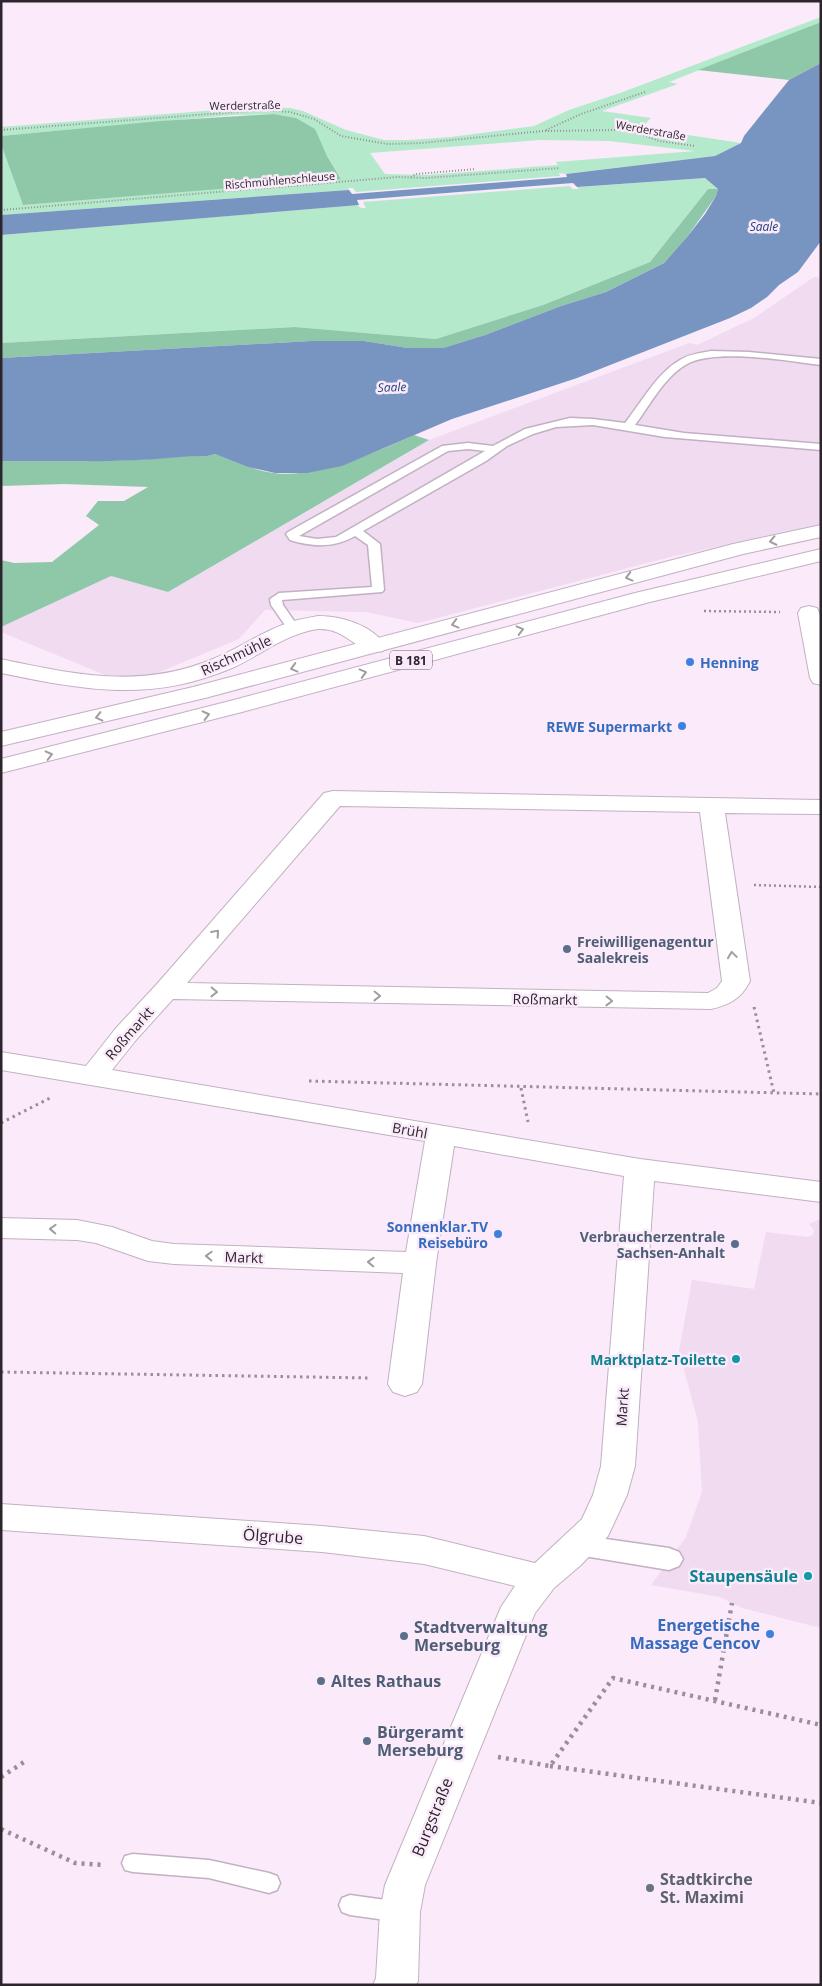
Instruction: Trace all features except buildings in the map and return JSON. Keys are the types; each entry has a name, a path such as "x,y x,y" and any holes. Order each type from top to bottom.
{"street":[{"name":"B 181","path":"1,739 147,706 740,548 821,531"},
{"name":"B 181","path":"1,766 237,707 671,590 821,555"},
{"path":"809,613 819,664"},
{"name":"Rischmühle","path":"1,666 93,684 139,686 201,672 293,628 318,623 345,625 354,629 375,646"},
{"name":"Roßmarkt","path":"83,1074 126,1034 166,991 333,798 821,807"},
{"path":"711,804 736,981 732,990"},
{"name":"Roßmarkt","path":"166,991 696,1002 711,1001 724,997 732,990"},
{"name":"Brühl","path":"1,1061 640,1169 821,1192"},
{"path":"405,1381 420,1263 441,1135"},
{"name":"Markt","path":"541,1578 596,1527 610,1495 618,1466 640,1169"},
{"name":"Markt","path":"1,1228 76,1230 101,1234 148,1251 174,1254 420,1263"},
{"name":"Ölgrube","path":"1,1517 322,1539 424,1550 541,1578"},
{"path":"578,1545 669,1559"},
{"name":"Burgstraße","path":"399,1984 400,1912 405,1885 518,1608 541,1578"}],"lane":[{"path":"628,427 675,369 685,361 702,355 723,354 821,362"},
{"path":"493,449 468,446 446,448 292,534 294,538 303,541 325,544 340,540 482,459 493,449 555,423 582,421 665,434 821,447"},
{"path":"293,628 277,605 276,599 279,597 378,590 374,544 355,531"},
{"path":"133,1864 209,1870 269,1883"},
{"path":"350,1905 400,1912"}],"path":[{"name":"Werderstraße","path":"544,131 581,114 645,92"},
{"name":"Werderstraße","path":"1,130 262,110 290,112 314,119 341,136 388,144 421,144 544,131 618,130 637,133 659,141 695,146"},
{"name":"Rischmühlenschleuse","path":"1,210 410,177 560,168"},
{"path":"410,177 416,174 476,170"},
{"path":"722,884 821,886"},
{"path":"732,990 756,1009 774,1093"},
{"path":"1,1123 60,1092 83,1074"},
{"path":"300,1081 821,1094"},
{"path":"1,1372 405,1381"},
{"path":"715,1700 732,1603"},
{"path":"550,1766 613,1678 821,1725"},
{"path":"459,1750 550,1766 821,1803"},
{"path":"1,1777 24,1762"},
{"path":"1,1829 76,1863 104,1865 133,1864"}],"shaded area":[{"path":"814,277 821,278 821,524 666,558 418,623 366,612 265,610 239,639 150,676 105,675 1,632 1,627 111,576 168,592 429,440 689,343 697,345 754,318"},
{"path":"821,1219 821,1628 742,1608 720,1597 651,1585 686,1537 702,1492 698,1422 679,1351 692,1280 754,1289 766,1232 807,1237 813,1235 814,1230 809,1224"}],"green space":[{"path":"821,17 821,22 669,82 678,84 602,111 651,118 641,128 741,143 715,156 566,174 559,173 560,176 356,192 353,188 348,188 349,190 1,215 1,144 23,205 341,178 327,156 296,118 274,114 232,115 1,136 1,127 255,107 290,108 303,111 346,130 384,140 409,140 451,137 534,126 569,110 623,92","holes":["539,140 609,141 695,151 556,162 558,165 427,175 385,174 370,153"]},
{"path":"821,22 821,63 789,80 698,70"},
{"path":"274,114 296,118 315,129 327,156 341,179 23,205 1,144 1,136 160,121"},
{"path":"705,178 718,189 708,189 650,262 543,305 436,339 295,327 1,343 1,235 357,205 361,208 366,208 363,202 569,186 573,189 578,189 578,187"},
{"path":"708,189 718,189 716,196 687,237 664,263 606,292 443,348 408,348 364,341 311,341 1,358 1,343 295,327 436,339 543,305 650,262"},
{"path":"414,435 429,440 168,592 111,576 1,627 1,560 14,563 52,562 99,525 86,516 98,501 124,501 148,487 64,484 1,486 1,461 116,461 215,454 259,470 290,474 308,472 346,463"}],"water":[{"name":"Saale","path":"821,63 821,241 798,272 751,308 577,378 452,419 342,466 307,473 275,473 248,467 215,454 114,461 1,461 1,358 311,341 364,341 408,348 443,348 606,292 664,263 705,214 718,189 705,178 577,187 573,183 357,200 359,205 1,235 1,215 349,190 352,194 567,177 566,174 715,156 741,143 744,136 789,80"}],"place":[{"name":"Henning","path":"690,662"},
{"name":"REWE Supermarkt","path":"682,726"},
{"name":"Freiwilligenagentur Saalekreis","path":"567,949"},
{"name":"Sonnenklar.TV Reisebüro","path":"498,1234"},
{"name":"Verbraucherzentrale Sachsen-Anhalt","path":"735,1244"},
{"name":"Marktplatz-Toilette","path":"736,1359"},
{"name":"Staupensäule","path":"808,1576"},
{"name":"Energetische Massage Cencov","path":"770,1634"},
{"name":"Stadtverwaltung Merseburg","path":"404,1636"},
{"name":"Altes Rathaus","path":"321,1681"},
{"name":"Bürgeramt Merseburg","path":"367,1741"},
{"name":"Stadtkirche St. Maximi","path":"650,1888"}]}
